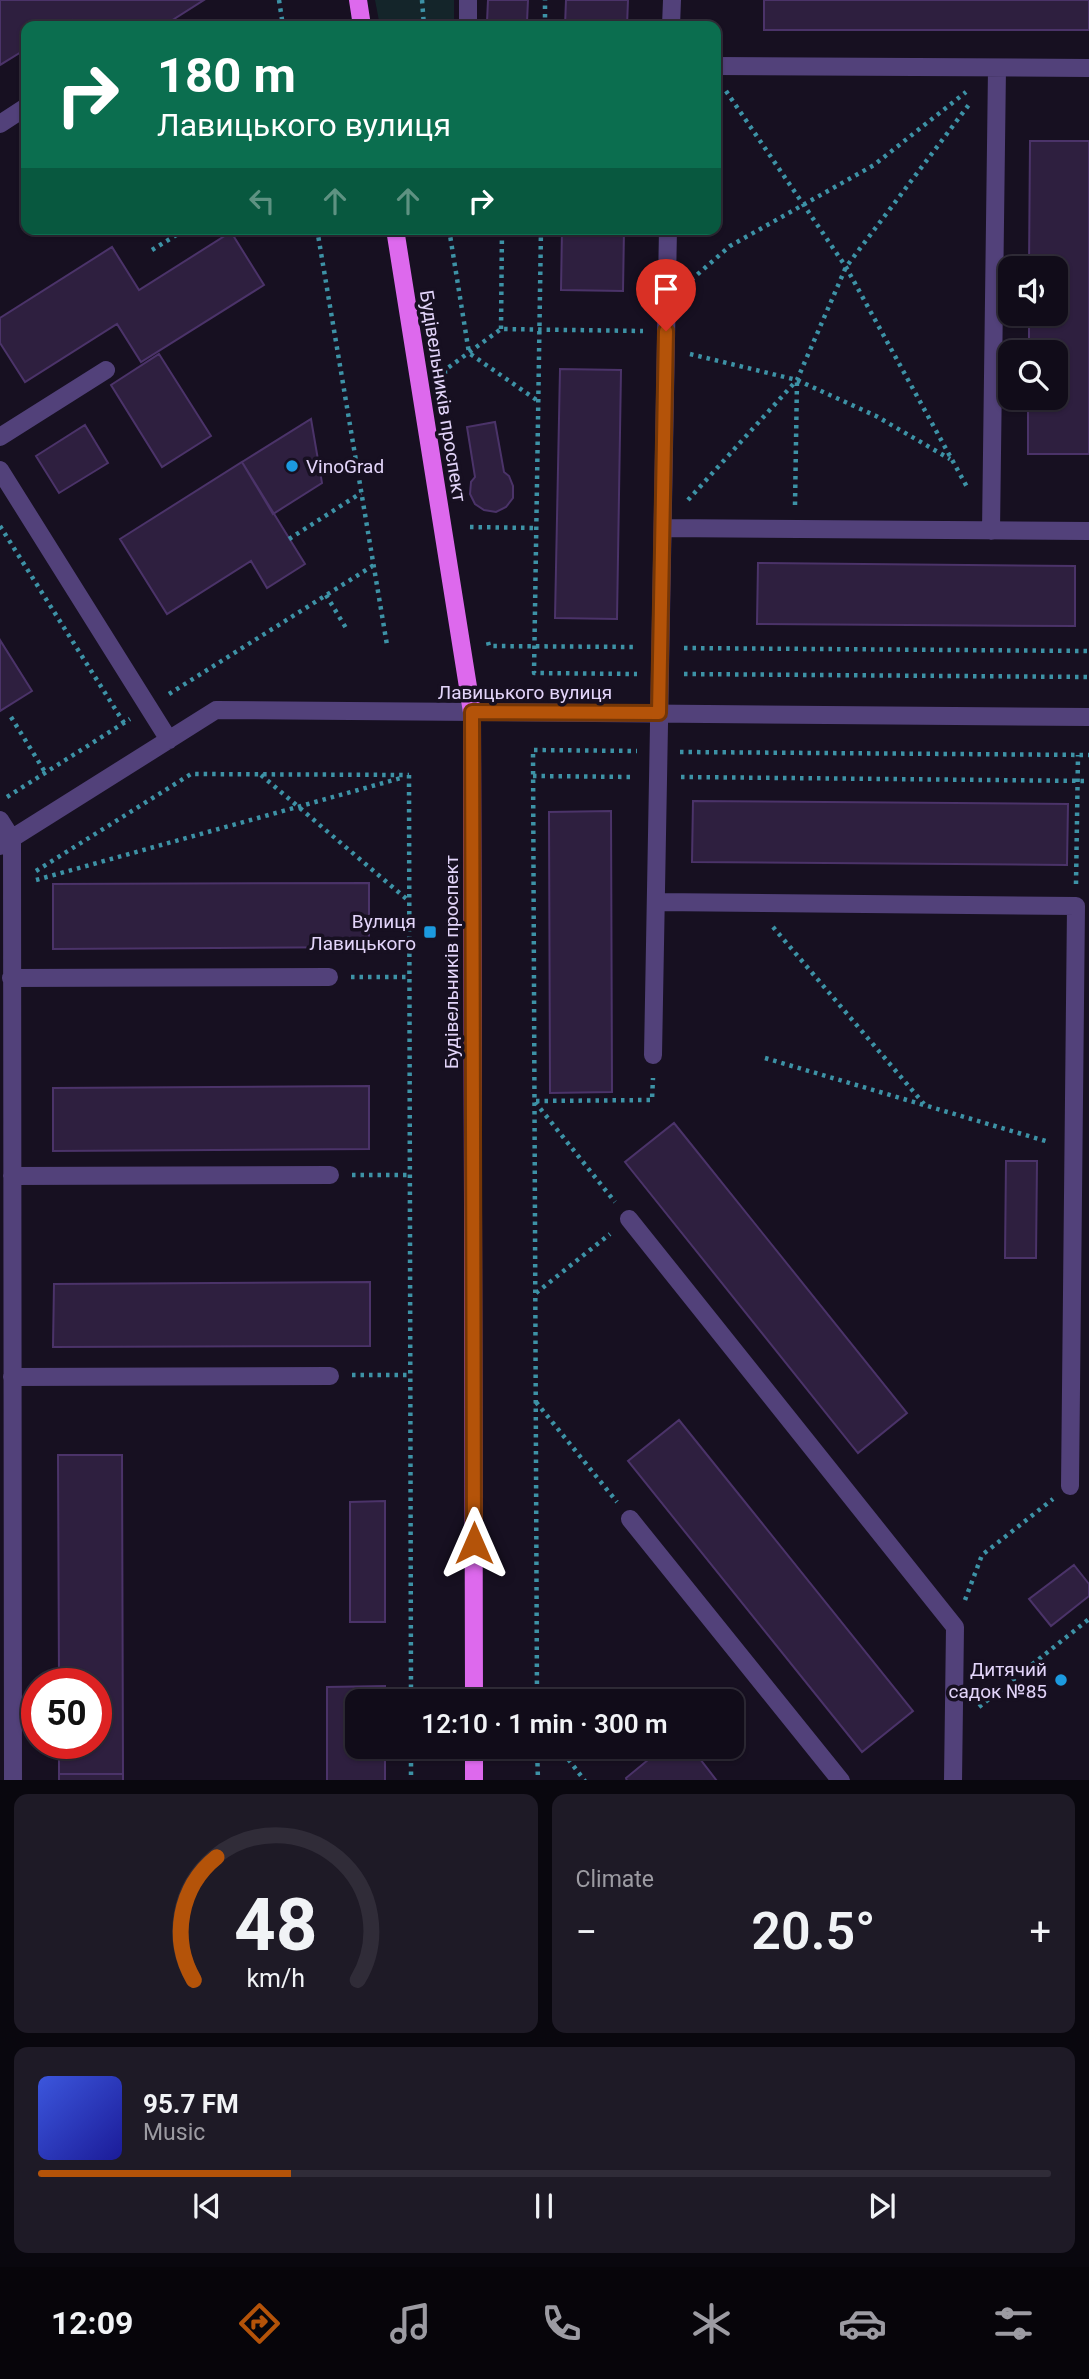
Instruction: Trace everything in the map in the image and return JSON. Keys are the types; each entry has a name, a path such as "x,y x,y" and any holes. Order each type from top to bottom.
{"main road":[{"path":"358,0 361,21"},
{"name":"Будівельників проспект","path":"396,235 472,712 474,1689"},
{"path":"474,1759 474,1780"}],"street":[{"path":"468,0 468,21"},
{"path":"671,21 672,0"},
{"path":"721,66 1089,68"},
{"path":"990,531 997,68"},
{"path":"0,124 21,110"},
{"path":"653,1055 668,235"},
{"path":"0,437 106,370"},
{"path":"0,470 169,740"},
{"path":"663,528 1089,531"},
{"name":"Лавицького вулиця","path":"6,842 216,710 1089,717"},
{"path":"0,820 6,842 11,887 12,1377 6,1683 13,1780"},
{"path":"656,902 1076,906 1074,1149 1081,1245 1070,1486"},
{"path":"11,978 329,977"},
{"path":"12,1176 330,1175"},
{"path":"629,1219 955,1627 953,1780"},
{"path":"12,1377 330,1376"},
{"path":"630,1519 841,1780"}],"path":[{"path":"279,0 282,21"},
{"path":"422,0 424,21"},
{"path":"545,0 545,21"},
{"path":"666,301 730,246 874,165 997,68"},
{"path":"723,86 846,267 990,531"},
{"path":"663,528 797,380 846,267 972,101"},
{"path":"152,250 176,235"},
{"path":"318,235 387,645"},
{"path":"450,235 469,353 538,401"},
{"path":"501,329 502,235"},
{"path":"541,235 534,673 1089,677"},
{"path":"445,370 501,329 539,329 666,340 797,380 876,416 952,460"},
{"path":"795,529 797,380"},
{"path":"289,539 361,493"},
{"path":"0,526 124,723"},
{"path":"470,527 536,528"},
{"path":"0,801 374,565"},
{"path":"326,596 346,628"},
{"path":"489,646 1089,651"},
{"path":"11,717 46,772"},
{"path":"537,1689 533,750 1089,755"},
{"path":"1076,906 1078,755"},
{"path":"11,887 191,774 409,775"},
{"path":"261,774 409,901"},
{"path":"11,887 409,775"},
{"path":"409,775 411,1689"},
{"path":"533,776 1089,781"},
{"path":"753,903 925,1105"},
{"path":"329,977 409,977"},
{"path":"765,1058 1074,1149"},
{"path":"535,1101 652,1100"},
{"path":"535,1101 629,1219 536,1293"},
{"path":"330,1175 410,1175"},
{"path":"330,1376 410,1375"},
{"path":"536,1402 630,1519"},
{"path":"955,1627 982,1555 1070,1486"},
{"path":"954,1727 1089,1619"},
{"path":"411,1759 411,1780"},
{"path":"537,1759 538,1780"},
{"path":"568,1759 585,1780"}],"shaded area":[{"path":"375,0 454,0 454,21 379,21"}],"building":[{"path":"0,0 204,0 171,21 21,21 21,52 0,65"},
{"path":"488,0 528,0 527,21 487,21"},
{"path":"566,0 628,0 627,21 565,21"},
{"path":"764,0 1089,0 1089,30 764,30"},
{"path":"1030,141 1089,141 1089,454 1028,454 1028,410 1068,410 1068,340 1029,340 1029,326 1068,326 1068,256 1029,256"},
{"path":"226,235 233,235 264,285 141,362 117,324 25,382 0,343 0,318 112,247 139,290"},
{"path":"562,235 624,235 623,291 561,290"},
{"path":"159,354 211,436 162,467 111,385"},
{"path":"560,369 621,370 617,619 555,618"},
{"path":"311,419 322,483 273,514 242,462"},
{"path":"495,422 504,472 513,486 513,498 506,507 496,512 484,510 475,504 470,494 471,482 475,477 467,427"},
{"path":"85,425 108,463 59,493 36,456"},
{"path":"242,462 305,564 267,588 251,561 167,614 120,539"},
{"path":"758,563 1075,566 1075,626 757,624"},
{"path":"0,640 32,691 0,711"},
{"path":"693,801 1068,804 1067,865 692,862"},
{"path":"611,811 612,1092 550,1093 549,812"},
{"path":"369,883 369,947 53,949 53,884"},
{"path":"369,1086 369,1149 53,1151 53,1088"},
{"path":"674,1123 907,1413 858,1453 625,1162"},
{"path":"1006,1161 1037,1161 1036,1258 1005,1258"},
{"path":"370,1282 370,1346 53,1347 54,1284"},
{"path":"679,1420 913,1711 862,1752 628,1461"},
{"path":"58,1455 122,1455 123,1774 59,1774 59,1759 112,1759 112,1668 59,1668"},
{"path":"385,1501 385,1622 350,1622 350,1502"},
{"path":"1074,1565 1089,1584 1089,1596 1051,1626 1029,1599"},
{"path":"385,1686 385,1689 345,1689 345,1759 385,1759 385,1780 327,1780 327,1687"},
{"path":"649,1759 700,1759 716,1780 627,1780"},
{"path":"59,1774 123,1774 123,1780 59,1780"}],"place":[{"name":"VinoGrad","path":"292,466"},
{"name":"Вулиця Лавицького","path":"430,932"},
{"name":"Дитячий садок №85","path":"1061,1680"}],"route":[{"path":"474,1543 472,712 659,713 666,331"}]}
